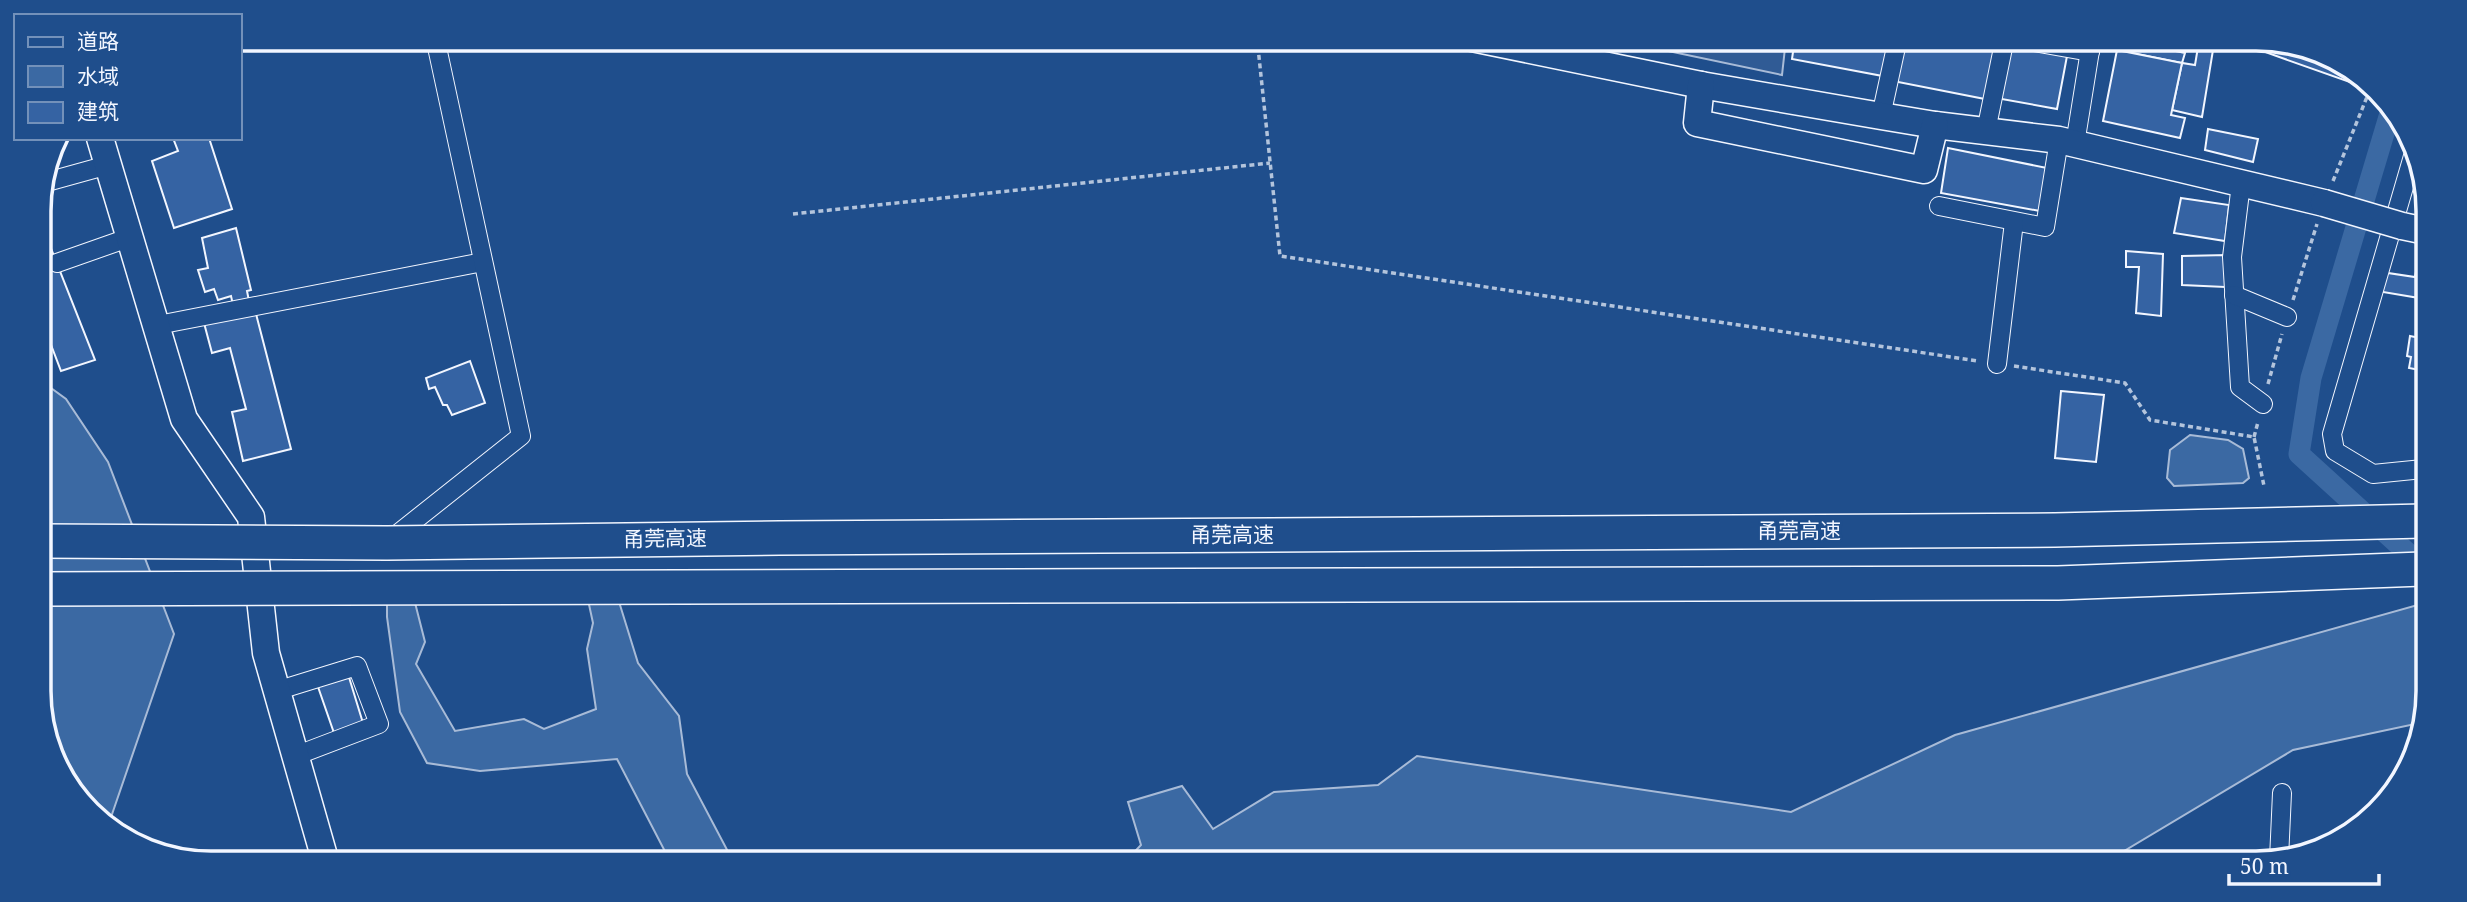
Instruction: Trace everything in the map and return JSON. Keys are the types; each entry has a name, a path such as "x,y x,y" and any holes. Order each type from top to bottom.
{"highway":[{"name":"甬莞高速","path":"51,541 387,543 794,537 2041,530 2416,521"},
{"path":"51,589 2058,583 2416,569"}],"street":[{"path":"387,543 521,436 438,51"},
{"path":"1535,51 1701,85 1881,116 2067,142 2324,203 2414,228"},
{"path":"1881,116 1895,51"},
{"path":"1986,131 2003,51"},
{"path":"1939,206 2045,228 2090,51"},
{"path":"1701,85 1697,123 1924,170 1935,125"},
{"path":"101,140 184,419 251,517 266,653 323,851"},
{"path":"54,180 108,165"},
{"path":"2410,166 2332,434 2335,451 2373,474 2416,470"},
{"path":"2241,184 2232,257 2240,387 2263,404"},
{"path":"1997,364 2014,222"},
{"path":"57,264 131,237"},
{"path":"158,326 483,262"},
{"path":"2234,295 2287,317"},
{"path":"276,691 356,666 379,724 295,756"},
{"path":"2279,849 2282,793"}],"path":[{"path":"1258,51 1280,256 2125,383 2150,420 2254,437"},
{"path":"2264,486 2254,437 2287,317 2324,203 2368,96"},
{"path":"793,214 1270,163"}],"shaded area":[{"path":"1668,51 1785,51 1782,75"}],"water":[{"path":"51,388 66,399 108,462 174,634 111,816 90,797 67,762 59,743 52,712"},
{"path":"2190,435 2228,440 2243,449 2249,478 2243,483 2174,486 2167,478 2170,450"},
{"path":"585,586 616,592 638,663 679,716 687,774 728,851 665,851 617,759 480,771 427,763 400,712 387,617 387,587 411,587 425,642 416,664 455,731 524,719 544,729 596,709 587,649 593,623"},
{"path":"2416,605 2416,691 2412,725 2293,750 2124,851 1135,851 1141,845 1128,802 1182,786 1213,829 1274,792 1378,785 1417,756 1791,812 1955,735"}],"building":[{"path":"1793,51 1893,51 1888,77 1792,59"},
{"path":"1899,51 2000,51 1990,100 1893,81"},
{"path":"2006,51 2037,51 2067,56 2057,109 1996,98"},
{"path":"2117,51 2182,63 2171,115 2185,118 2180,138 2103,121"},
{"path":"2176,51 2185,53 2182,63 2127,52"},
{"path":"2197,51 2213,51 2202,117 2172,110 2182,63 2195,65"},
{"path":"2265,52 2308,59 2352,83"},
{"path":"2208,129 2258,139 2253,162 2205,150"},
{"path":"174,140 210,140 232,209 174,228 152,161 178,151"},
{"path":"1948,148 2047,168 2040,211 1941,193"},
{"path":"2181,198 2229,205 2225,241 2174,233"},
{"path":"236,228 251,290 247,291 249,301 233,305 231,296 218,300 214,289 205,292 198,270 208,268 202,238"},
{"path":"51,248 95,360 61,371 51,345"},
{"path":"2126,251 2163,254 2161,316 2136,313 2139,267 2126,267"},
{"path":"2227,255 2225,287 2182,285 2182,256"},
{"path":"2381,272 2415,277 2416,272 2416,298 2377,291"},
{"path":"255,310 291,449 243,461 232,412 246,409 230,348 212,353 204,323"},
{"path":"2410,336 2416,337 2416,369 2409,368 2411,357 2407,356"},
{"path":"470,361 485,403 452,415 447,405 443,405 435,387 429,389 426,378"},
{"path":"2061,391 2104,395 2096,462 2055,458"},
{"path":"348,674 363,723 334,733 317,684"}],"waterway":[{"path":"2388,120 2311,378 2299,454 2416,561"}]}
